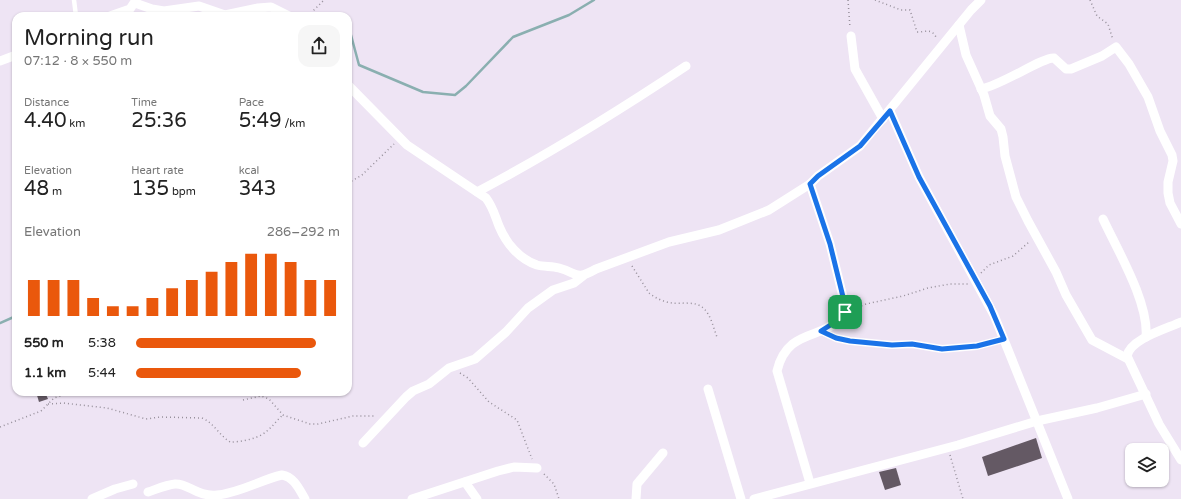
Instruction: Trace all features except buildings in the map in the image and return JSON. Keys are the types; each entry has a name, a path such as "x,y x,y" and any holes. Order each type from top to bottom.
{"street":[{"path":"363,443 375,431 386,416 413,391 429,384 449,368 475,359 506,332 528,308 553,290 574,283 583,276 628,257 669,242 719,230 769,210 810,184 818,176 860,146 981,0"},
{"path":"121,12 130,9 136,2 152,10 199,6 216,12"},
{"path":"239,12 270,7 281,12"},
{"path":"959,26 962,45 981,89 990,116 1000,129 1003,137 1005,156 1016,197 1056,272 1066,295 1092,340 1128,358"},
{"path":"851,36 855,69 883,119"},
{"path":"981,89 1001,83 1045,60 1054,58 1066,70 1102,56 1116,47 1129,64 1148,97 1160,131 1172,155 1173,161 1168,182 1168,193 1170,203 1181,224"},
{"path":"0,62 12,57"},
{"path":"477,192 597,125 686,66"},
{"path":"352,90 400,139 486,198 491,205 502,234 512,249 537,264 555,267 573,275 583,276"},
{"path":"890,111 919,177 994,315 1068,499"},
{"path":"810,184 830,244 846,309 843,317 836,322 821,331 798,339 792,344 779,362 777,371 810,483"},
{"path":"1103,219 1138,295 1146,318 1146,337"},
{"path":"1181,322 1146,337 1130,347 1128,350 1128,358 1159,424 1181,460"},
{"path":"708,389 741,499"},
{"path":"754,499 810,483 948,448 1037,421 1097,408 1146,394"},
{"path":"636,499 637,484 663,453"},
{"path":"412,499 514,467 536,468"},
{"path":"148,492 176,484 183,485 196,493 216,495 242,489 282,475 288,476 293,480 305,499"},
{"path":"465,482 477,499"},
{"path":"92,499 115,489 133,484"}],"lane":[{"path":"74,0 76,12"}],"path":[{"path":"312,12 324,0"},
{"path":"848,0 851,36"},
{"path":"875,0 901,10 910,10 917,32 932,31 942,46"},
{"path":"1090,0 1098,16 1108,24 1109,32 1116,47"},
{"path":"352,181 362,175 400,139"},
{"path":"845,312 866,304 903,296 928,288 975,281 986,267 1013,256 1037,237"},
{"path":"628,257 649,293 668,302 702,306 710,318 718,337"},
{"path":"821,331 836,338 850,341 892,345 912,344 942,349 977,346 1004,339"},
{"path":"449,368 468,378 489,402 517,420 536,468 554,484 559,499"},
{"path":"0,427 41,411 54,398 60,396"},
{"path":"243,400 262,396 268,399 283,415 301,422 318,424 353,416 386,416"},
{"path":"48,404 63,403 107,408 146,419 160,417 202,418 208,420 224,438 230,442 249,439 266,432 275,421 283,415"},
{"path":"948,448 963,499"}],"waterway":[{"path":"352,39 359,65 423,92 455,95 466,86 513,37 569,15 594,0"},
{"path":"0,323 12,318"}],"route":[{"path":"890,111 904,139 919,177 990,306 1004,339 977,346 942,349 912,344 892,345 850,341 836,338 821,331 843,317 845,312 846,304 830,244 810,184 818,176 860,146 890,111"}]}
